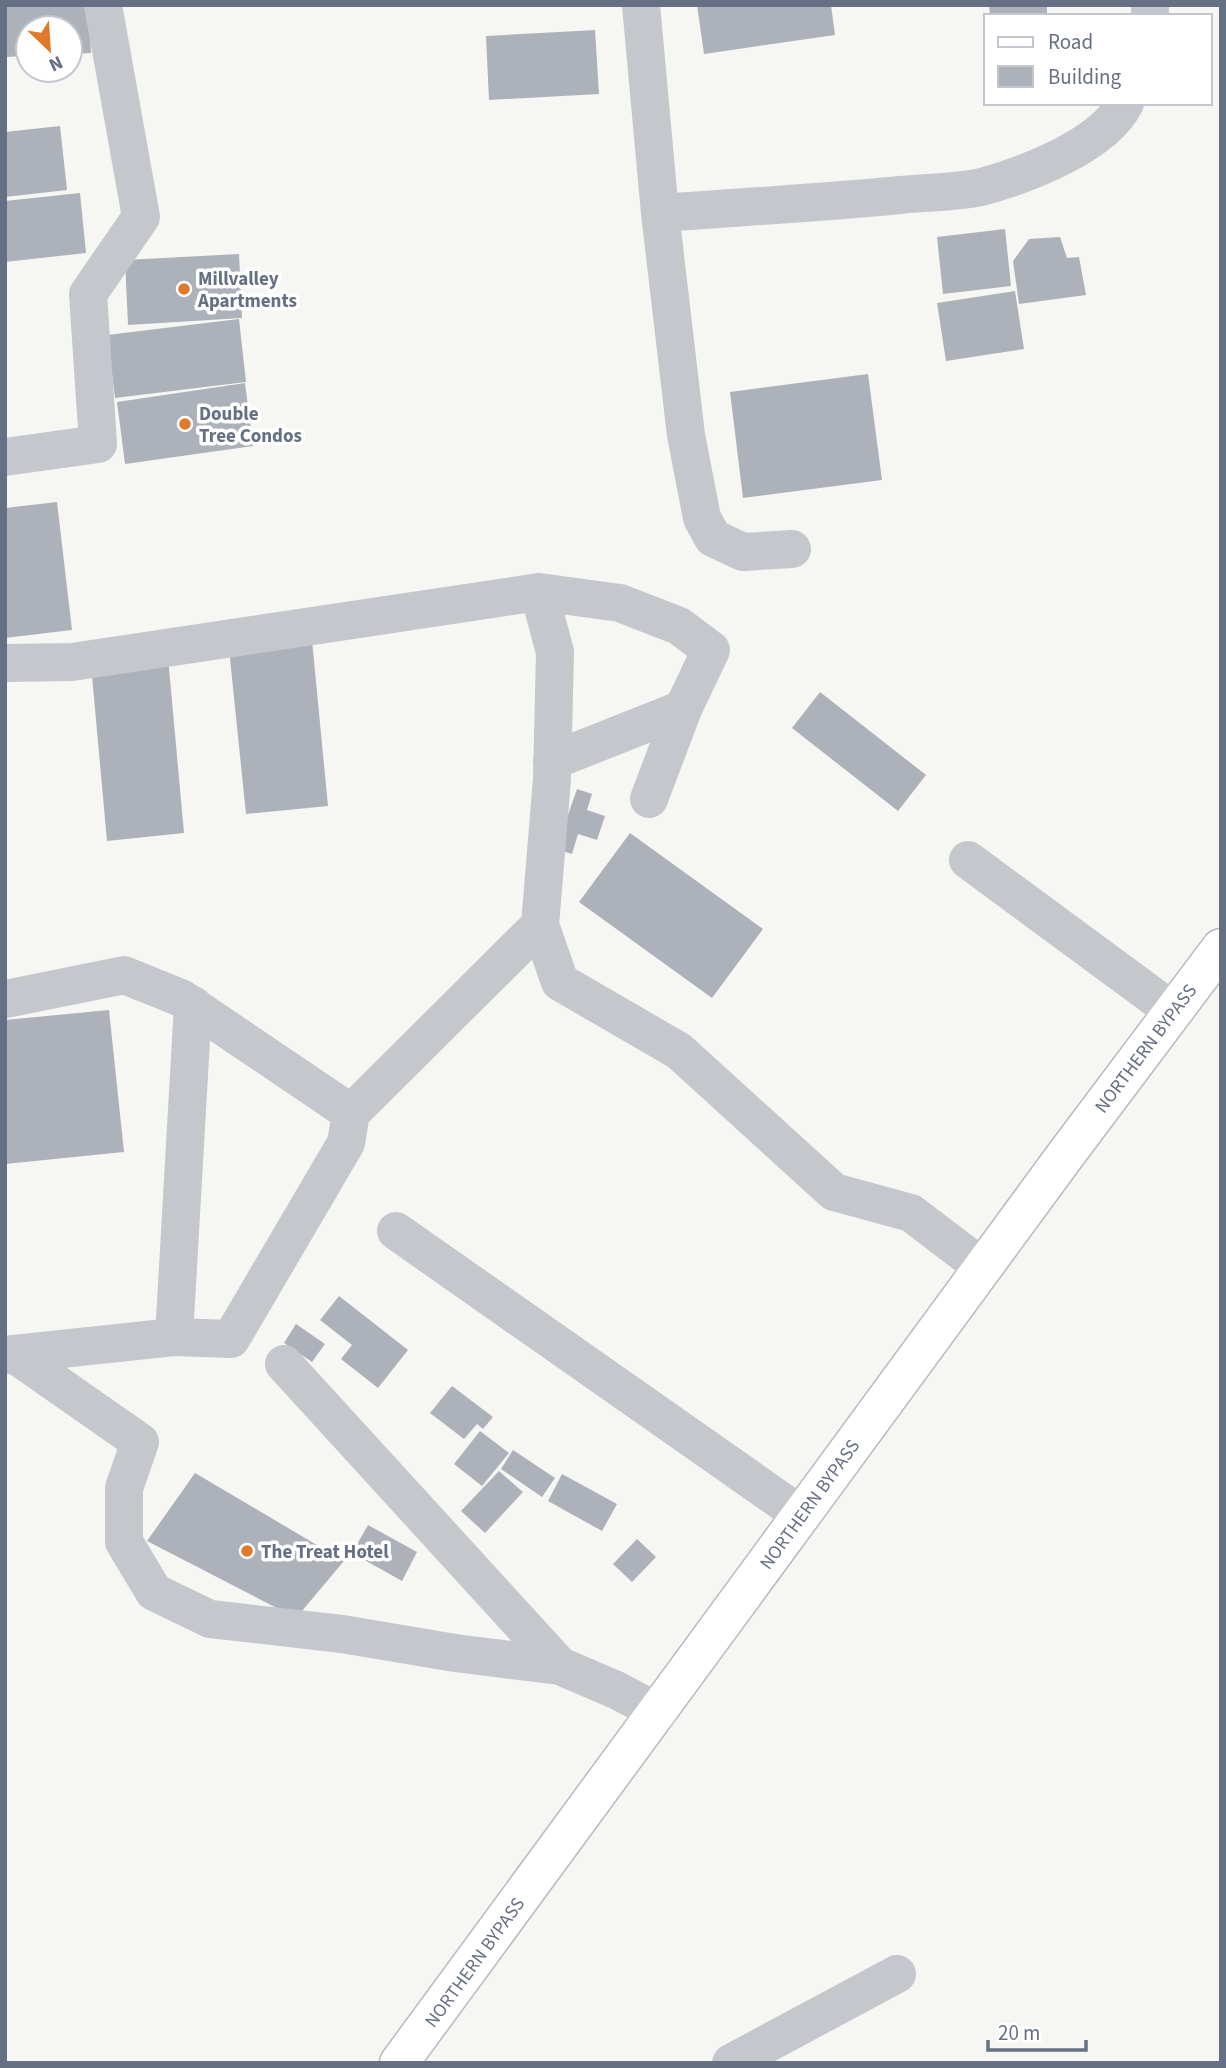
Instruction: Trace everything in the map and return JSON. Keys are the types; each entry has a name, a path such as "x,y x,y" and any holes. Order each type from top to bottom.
{"main road":[{"name":"NORTHERN BYPASS","path":"399,2063 982,1267 1221,948"}],"street":[{"path":"5,457 98,444 88,294 141,218 103,5"},
{"path":"641,5 660,213 686,435 702,518 713,538 743,552 792,549"},
{"path":"660,213 874,198 982,186 1047,165 1086,142 1119,114 1124,105"},
{"path":"5,663 72,662 538,592 620,603 679,626 711,650 683,709 649,799"},
{"path":"538,592 555,653 552,761 540,925 560,982 680,1051 834,1192 911,1213 982,1267"},
{"path":"552,761 683,709"},
{"path":"968,860 1173,1011"},
{"path":"9,1355 174,1337 231,1339 346,1143 351,1113 540,925"},
{"path":"5,999 124,975 193,1005 351,1113"},
{"path":"174,1337 193,1005"},
{"path":"396,1231 801,1516"},
{"path":"9,1355 140,1442 124,1488 124,1542 154,1592 211,1619 342,1634 456,1653 560,1666 658,1712"},
{"path":"284,1364 560,1666"},
{"path":"731,2063 897,1974"}],"building":[{"path":"5,5 89,5 91,53 84,53 84,14 14,14 14,57 5,57"},
{"path":"697,5 831,5 835,35 704,54"},
{"path":"989,5 1047,5 1047,14 990,14"},
{"path":"595,30 599,94 489,100 486,36"},
{"path":"60,126 67,190 5,197 5,132"},
{"path":"80,193 86,253 5,262 5,201"},
{"path":"1005,229 1011,286 943,294 937,237"},
{"path":"1060,237 1067,258 1079,257 1086,295 1019,304 1013,261 1029,239"},
{"name":"Millvalley Apartments","path":"239,254 242,318 128,325 125,260"},
{"path":"1015,291 1024,349 946,361 937,303"},
{"path":"239,319 246,382 115,398 107,335"},
{"path":"868,374 882,480 743,498 730,392"},
{"name":"Double Tree Condos","path":"245,383 253,446 125,464 117,402"},
{"path":"57,502 72,630 5,638 5,508"},
{"path":"312,640 328,806 246,814 229,649"},
{"path":"168,657 184,833 107,841 91,665"},
{"path":"820,692 926,775 898,811 792,728"},
{"path":"577,789 592,794 587,810 605,816 597,840 578,834 572,854 556,849"},
{"path":"630,833 763,929 712,998 579,902"},
{"path":"109,1010 124,1152 5,1164 5,1020"},
{"path":"339,1296 408,1350 378,1388 341,1359 352,1345 320,1320"},
{"path":"296,1324 325,1344 312,1362 284,1343"},
{"path":"452,1386 493,1417 483,1429 477,1424 464,1439 430,1413"},
{"path":"480,1431 509,1453 482,1486 454,1464"},
{"path":"513,1450 555,1478 542,1497 501,1469"},
{"path":"499,1471 523,1492 485,1533 461,1511"},
{"name":"The Treat Hotel","path":"195,1473 344,1561 296,1618 147,1541"},
{"path":"562,1474 617,1504 602,1531 548,1501"},
{"path":"368,1525 417,1552 402,1581 352,1553"},
{"path":"637,1539 656,1557 632,1582 613,1564"}],"place":[{"name":"Millvalley Apartments","path":"184,289"},
{"name":"Double Tree Condos","path":"185,424"},
{"name":"The Treat Hotel","path":"247,1551"}]}
